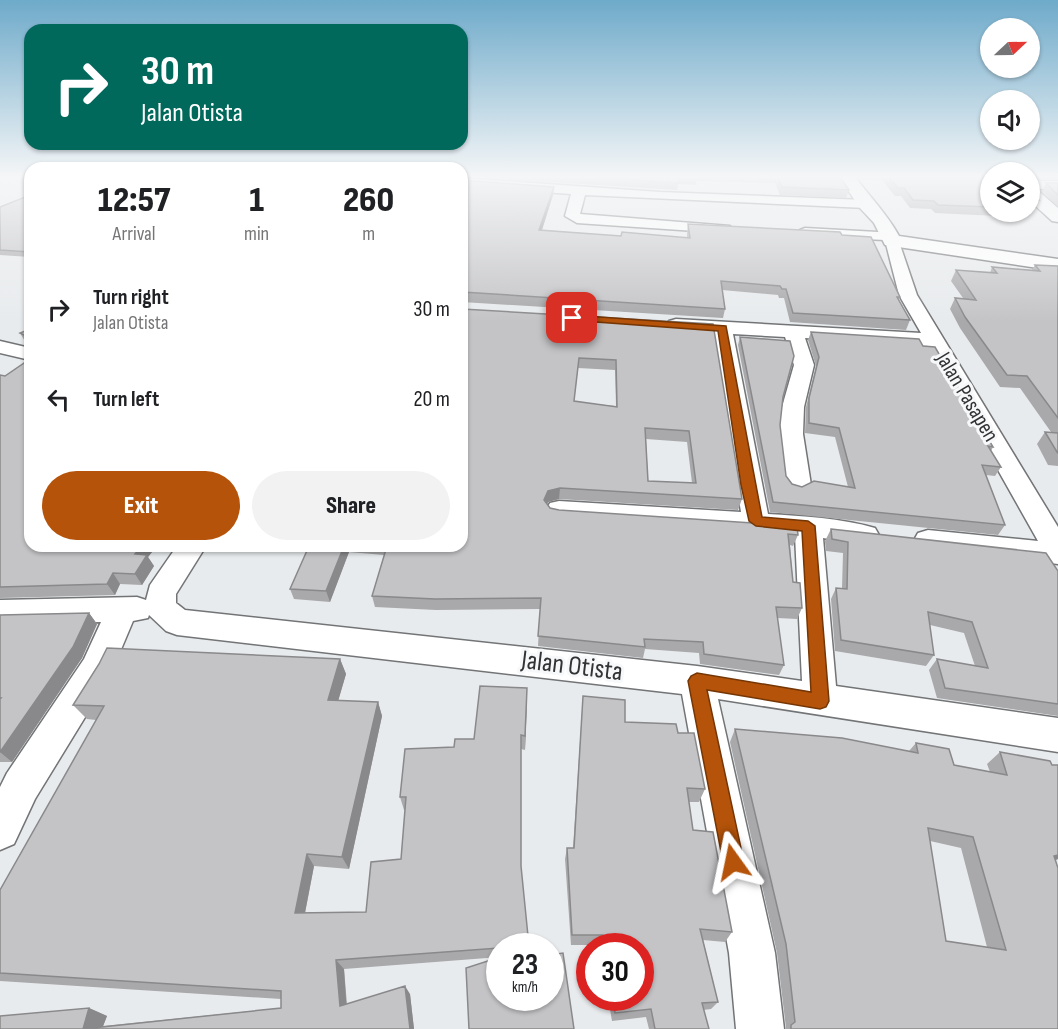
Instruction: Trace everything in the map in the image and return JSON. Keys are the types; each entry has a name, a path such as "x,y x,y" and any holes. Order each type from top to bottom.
{"main road":[{"path":"882,225 888,233 1058,265"},
{"path":"888,233 1058,256"}],"street":[{"path":"666,225 740,230"},
{"path":"796,233 888,233"},
{"name":"Jalan Pasapen","path":"888,233 908,295 1058,552"},
{"path":"654,323 933,340"},
{"path":"722,328 756,521"},
{"path":"793,331 804,365 793,407 791,434 798,485"},
{"path":"0,347 24,353"},
{"path":"559,510 756,521 893,537 1058,552"},
{"path":"808,526 820,701"},
{"path":"0,612 161,608 160,593 188,552"},
{"name":"Jalan Otista","path":"161,608 177,622 697,681 1058,735"},
{"path":"0,830 21,786 97,668 122,610"},
{"path":"697,681 752,953 760,1029"}],"building":[{"path":"0,225 24,225 24,252 0,250"},
{"path":"468,225 541,225 539,230 621,236 622,232 690,238 688,225 707,225 840,232 842,235 871,237 900,297 897,297 910,320 793,313 786,289 780,286 721,281 725,309 468,292"},
{"path":"1035,265 1058,266 1058,418 1027,376 1007,375 965,317 955,298 976,300 956,270 997,273 992,267 1040,271"},
{"path":"468,309 713,324 742,499 560,488 548,491 544,500 550,508 559,510 797,526 798,535 788,534 793,582 800,583 802,608 776,607 784,665 704,654 703,642 644,639 645,647 538,636 541,598 435,599 372,596 385,552 468,552","holes":["579,358 616,360 617,407 574,401","645,428 689,431 696,483 648,481"]},
{"path":"811,332 919,339 923,346 935,347 993,447 988,446 1001,467 982,465 1005,525 773,502 740,337 790,341 794,356 783,397 780,425 786,476 792,484 802,487 814,481 855,488 839,428 809,423 809,398 819,357"},
{"path":"24,363 24,552 137,552 135,554 147,555 135,574 113,573 107,584 0,587 0,375 5,376"},
{"path":"1045,432 1058,433 1058,453 1057,452"},
{"path":"831,529 1046,553 1058,571 1058,704 945,688 937,659 988,668 972,622 928,612 934,655 841,640 836,588 847,589 848,542 832,539"},
{"path":"306,552 342,552 326,591 290,589"},
{"path":"89,613 73,647 0,752 0,615"},
{"path":"107,648 340,659 328,700 378,702 342,857 307,854 295,913 366,912 371,862 401,859 406,797 400,797 405,749 454,747 455,739 474,739 480,686 527,688 525,736 521,735 521,866 528,933 486,933 486,949 336,960 340,1006 405,986 410,1029 83,1029 281,1008 281,991 0,973 0,890 104,706 73,705"},
{"path":"583,696 625,700 625,722 676,724 678,733 694,733 705,789 687,788 693,830 713,832 732,932 700,929 718,1002 702,1003 709,1029 655,1029 651,1011 654,1011 654,933 576,933 572,935 567,848 574,848"},
{"path":"735,729 842,738 918,753 916,743 949,749 954,765 1007,775 1000,752 1050,761 1052,765 1058,765 1058,855 1054,856 1058,868 1058,1029 791,1029 791,1025 795,1022 786,944","holes":["928,828 973,837 1006,950 946,941"]},
{"path":"564,960 574,1029 469,1029 466,968 486,962 486,1011 564,1011"},
{"path":"89,1008 83,1029 0,1029 0,1016"}],"route":[{"path":"572,318 722,328 756,521 808,526 820,701 697,681 733,862"}]}
